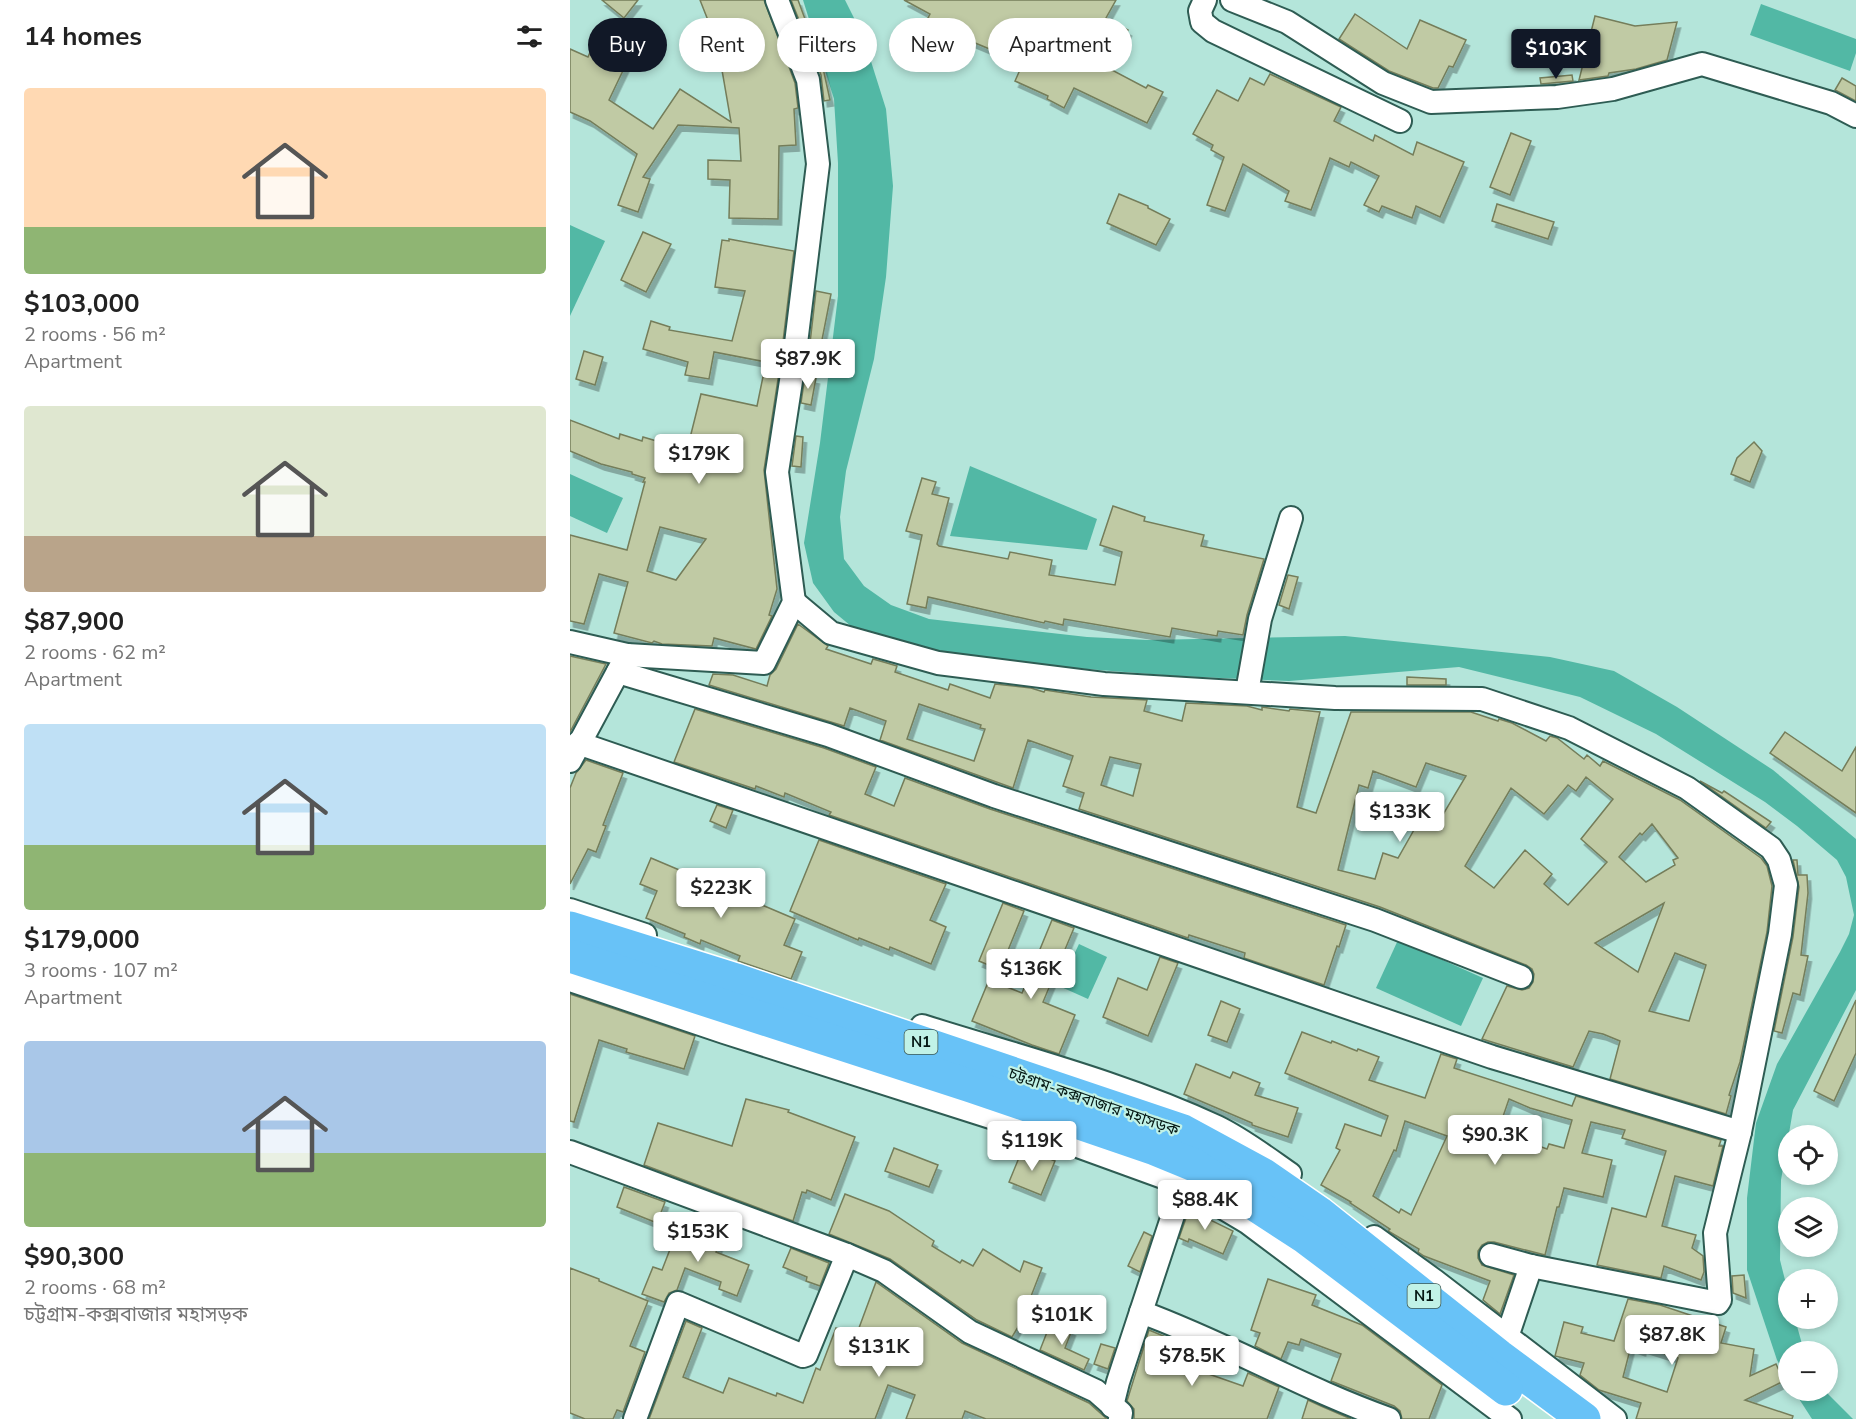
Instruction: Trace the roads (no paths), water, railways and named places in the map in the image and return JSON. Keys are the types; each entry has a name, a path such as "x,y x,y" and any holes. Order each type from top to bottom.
{"highway":[{"name":"চট্টগ্রাম-কক্সবাজার মহাসড়ক","path":"570,928 736,980 1183,1131 1264,1175 1398,1265 1436,1294 1584,1419"},
{"name":"চট্টগ্রাম-কক্সবাজার মহাসড়ক","path":"570,956 971,1086 1155,1149 1194,1165 1306,1238 1321,1263 1392,1317 1546,1419"}],"street":[{"path":"622,663 764,663 794,602 777,472 793,368 818,164 808,80 777,0"},
{"path":"1205,0 1200,11 1202,22 1213,31 1400,121"},
{"path":"1232,0 1287,22 1383,83 1431,102 1557,97 1614,89 1702,64 1831,103 1856,116"},
{"path":"1248,687 1258,628 1291,518"},
{"path":"794,602 831,633 938,663 1104,684 1248,687 1335,698 1482,699 1569,728 1687,788 1771,848 1779,860 1786,885 1780,934 1740,1132 1715,1233 1720,1300 1718,1303 1531,1266 1491,1255"},
{"path":"570,642 622,663 994,796 1374,920 1521,976"},
{"path":"622,663 574,752 1492,1057 1740,1132"},
{"path":"570,910 864,1008 1099,1082 1218,1128 1268,1159 1398,1265"},
{"path":"570,980 724,1032 1050,1136 1185,1185 1321,1263"},
{"path":"570,1152 884,1271 970,1332 1096,1392 1116,1412"},
{"path":"1116,1412 1141,1312 1185,1185"},
{"path":"635,1419 678,1304 803,1356 806,1355 846,1255"},
{"path":"1507,1337 1531,1266"},
{"path":"1436,1294 1507,1337 1615,1419"},
{"path":"1141,1312 1172,1323 1298,1382 1389,1419"},
{"path":"1392,1317 1510,1419"}]}
